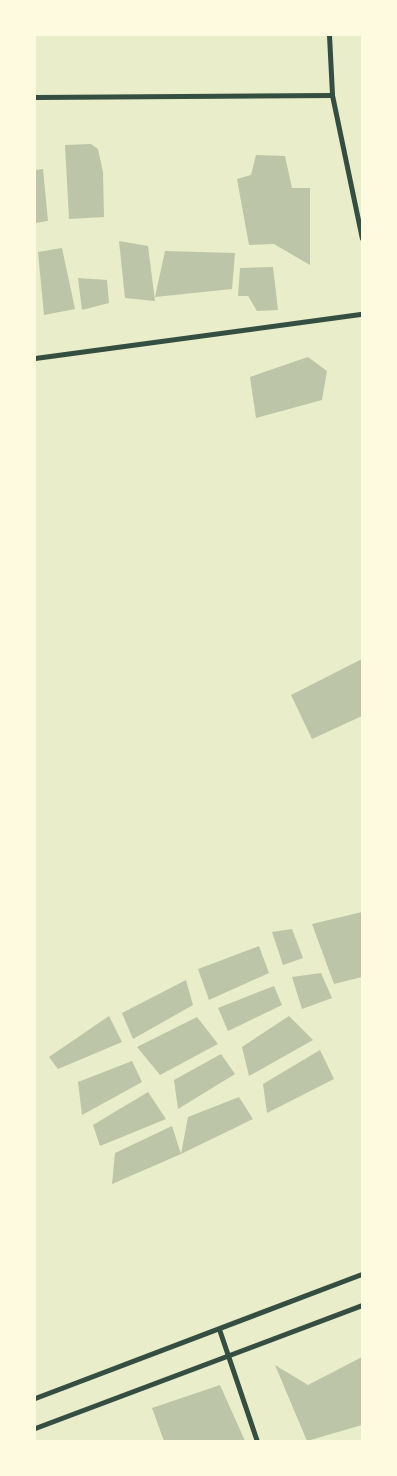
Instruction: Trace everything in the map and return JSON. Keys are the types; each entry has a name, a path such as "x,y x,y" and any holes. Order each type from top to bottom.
{"street":[{"path":"329,35 332,94 362,238"},
{"path":"35,96 332,94"},
{"path":"35,358 362,314"},
{"path":"35,1398 362,1274"},
{"path":"35,1428 362,1306"},
{"path":"219,1329 257,1441"}],"building":[{"path":"91,144 98,149 103,172 104,217 69,219 65,145"},
{"path":"256,155 285,156 292,188 310,188 310,265 274,244 249,245 237,179 251,175"},
{"path":"43,169 48,221 35,223 35,170"},
{"path":"119,241 148,246 155,301 125,298"},
{"path":"62,248 75,309 44,315 38,252"},
{"path":"165,251 235,253 232,289 155,297"},
{"path":"273,267 278,310 257,311 248,296 238,296 240,268"},
{"path":"78,278 107,280 109,303 82,310"},
{"path":"308,357 327,371 322,400 256,418 250,377"},
{"path":"362,659 362,716 312,739 291,695"},
{"path":"362,912 362,977 334,984 312,924"},
{"path":"292,929 303,958 283,965 272,932"},
{"path":"259,946 269,973 209,1000 198,969"},
{"path":"321,973 332,998 302,1009 292,977"},
{"path":"186,980 193,1005 133,1039 122,1013"},
{"path":"274,986 282,1005 228,1031 218,1008"},
{"path":"109,1016 122,1042 58,1069 49,1057"},
{"path":"289,1016 313,1040 249,1076 242,1047"},
{"path":"197,1017 218,1044 160,1075 137,1047"},
{"path":"320,1050 334,1079 267,1113 263,1084"},
{"path":"221,1054 235,1074 178,1109 174,1080"},
{"path":"132,1061 142,1082 82,1115 78,1082"},
{"path":"148,1092 166,1119 100,1146 93,1125"},
{"path":"239,1097 253,1119 181,1154 188,1117"},
{"path":"172,1126 181,1154 112,1184 115,1153"},
{"path":"362,1357 362,1425 307,1441 275,1365 308,1385"},
{"path":"220,1385 245,1441 164,1441 152,1408"}]}
